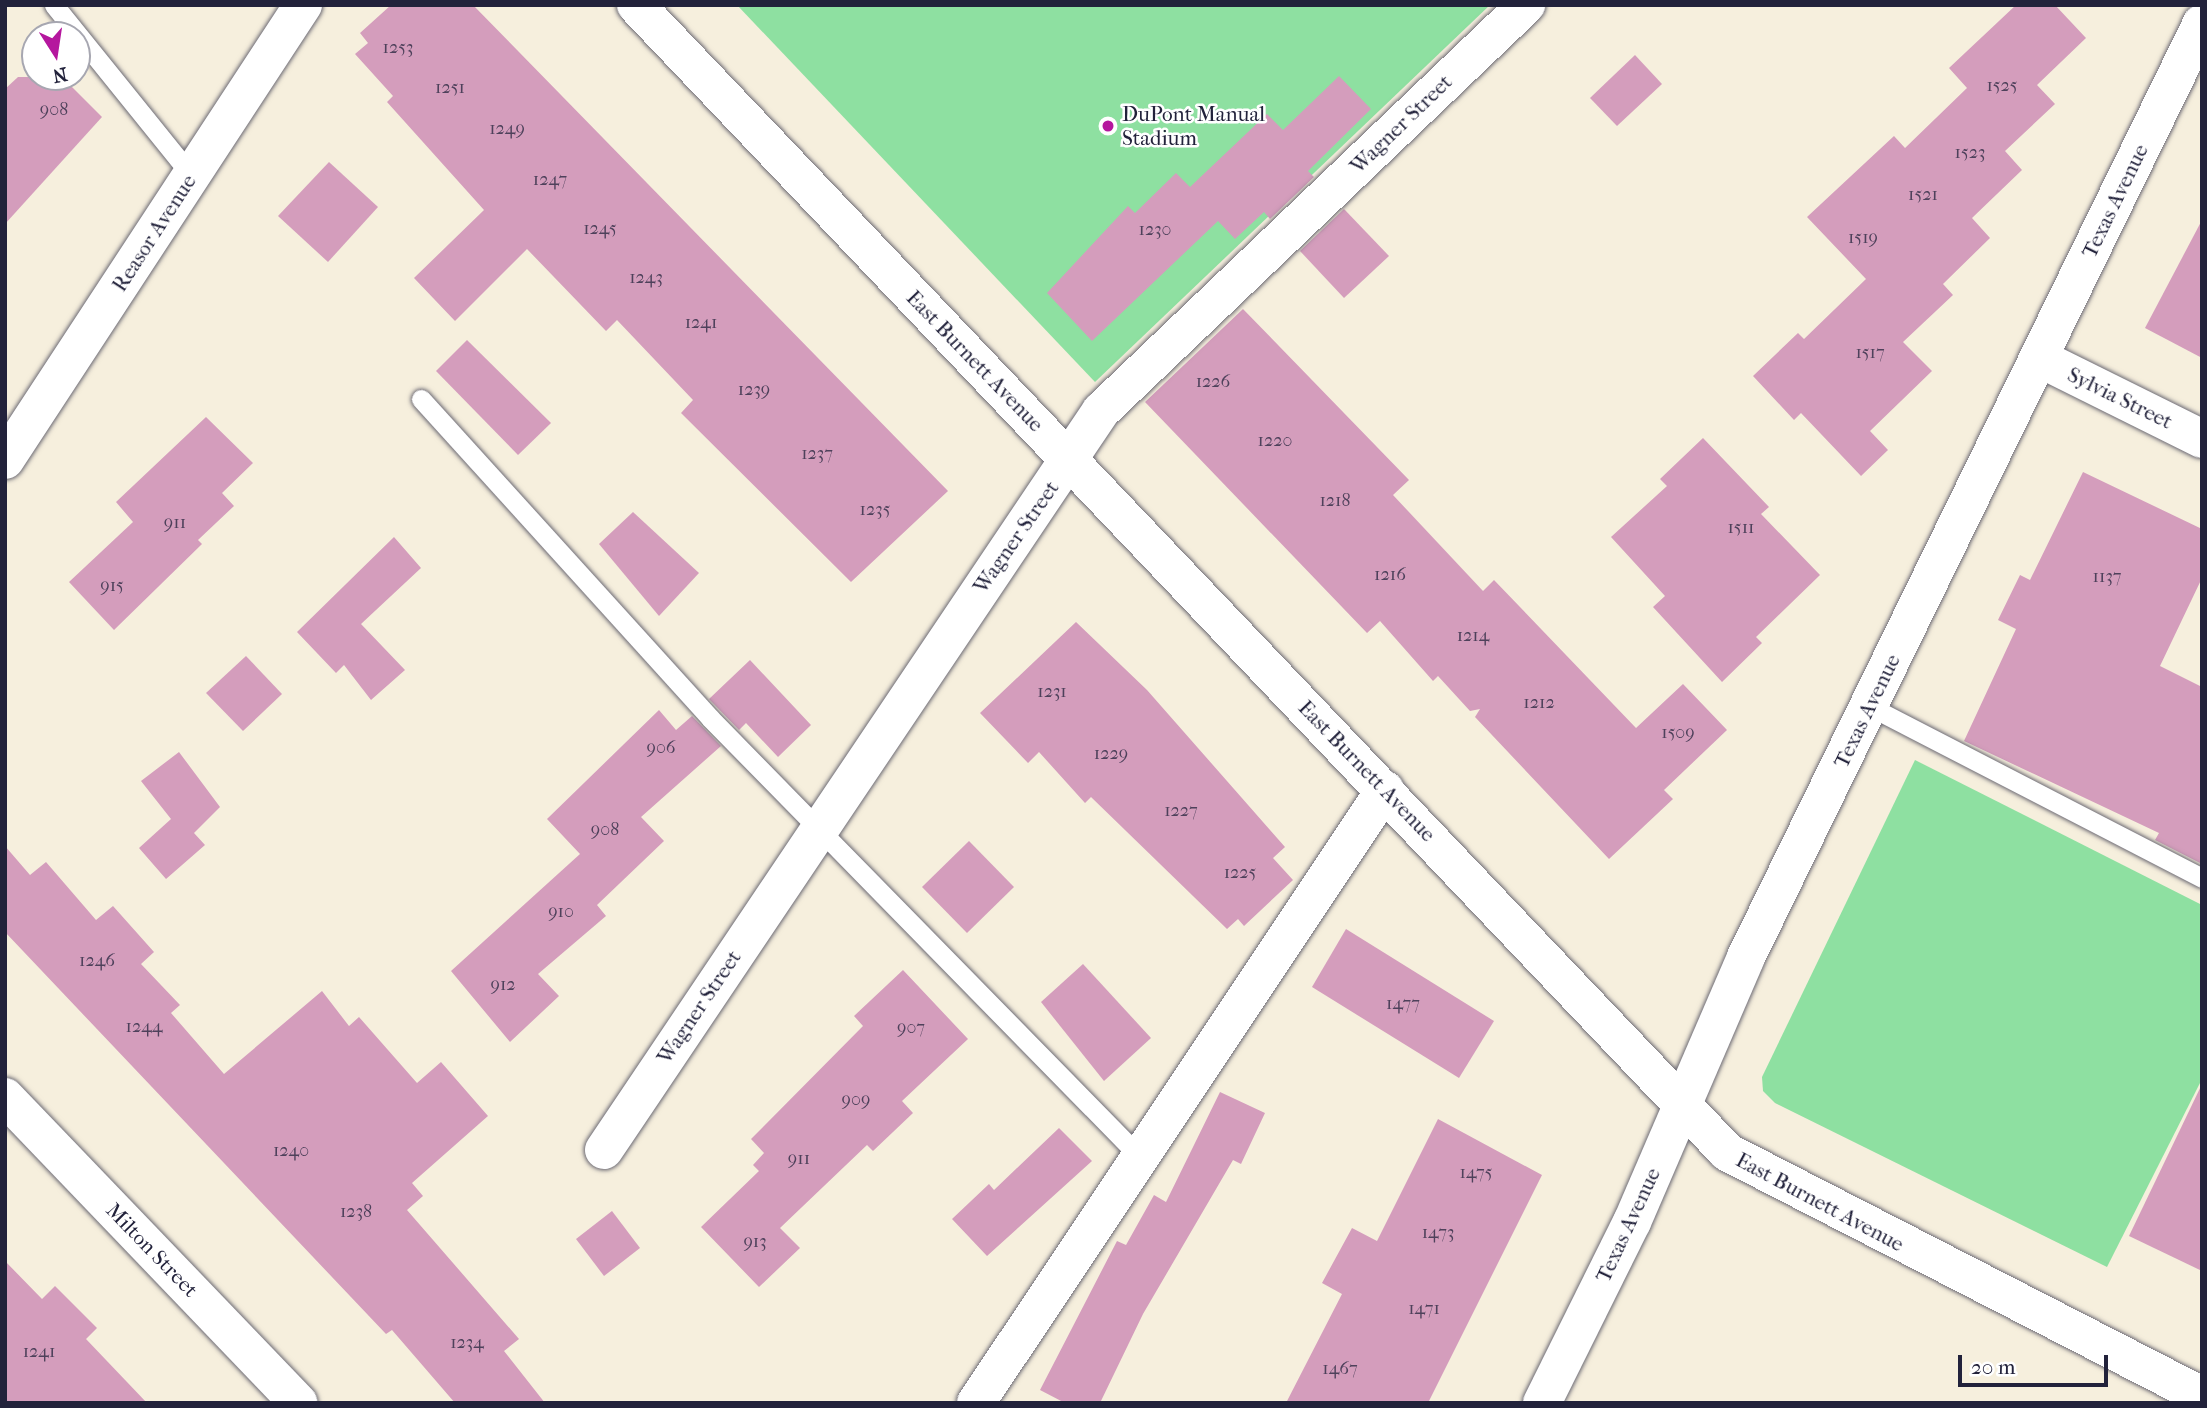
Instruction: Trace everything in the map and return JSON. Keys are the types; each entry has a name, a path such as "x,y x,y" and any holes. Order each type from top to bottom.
{"street":[{"name":"Reasor Avenue","path":"5,460 303,5"},
{"name":"East Burnett Avenue","path":"636,5 1684,1103 1727,1152 2202,1396"},
{"name":"Wagner Street","path":"604,1150 819,826 1101,411 1525,5"},
{"name":"Texas Avenue","path":"1542,1403 1684,1103 1746,957 2202,23"},
{"name":"Sylvia Street","path":"2039,358 2202,439"},
{"path":"976,1403 1385,790"},
{"name":"Milton Street","path":"5,1097 298,1403"}],"lane":[{"path":"54,5 192,176"},
{"path":"421,399 710,718 819,826 1140,1157"},
{"path":"1869,706 2202,878"}],"green space":[{"name":"DuPont Manual Stadium","path":"737,5 1490,5 1095,382"},
{"path":"1915,760 2202,905 2202,1079 2107,1267 1775,1103 1763,1091 1762,1077"}],"building":[{"path":"391,5 473,5 948,491 851,582 681,413 693,400 617,320 606,331 527,249 455,321 414,278 484,210 387,102 393,96 355,54 368,43 360,33"},
{"path":"2016,5 2055,5 2086,38 2037,85 2055,104 2005,151 2022,170 1972,218 1990,238 1943,284 1953,295 1903,342 1932,371 1870,431 1888,450 1861,476 1801,413 1794,420 1753,376 1798,333 1804,339 1866,279 1807,217 1894,136 1905,148 1967,88 1949,68"},
{"path":"1635,55 1662,84 1617,126 1590,98"},
{"path":"1339,76 1371,109 1308,171 1314,177 1270,219 1264,212 1235,239 1218,221 1092,341 1047,293 1128,206 1135,213 1176,173 1190,187 1267,114 1283,130"},
{"path":"21,77 21,91 76,91 102,117 5,224 5,89"},
{"path":"329,162 378,207 328,262 278,216"},
{"path":"1344,209 1389,256 1344,298 1300,251"},
{"path":"2202,220 2202,358 2145,328"},
{"path":"1243,309 1409,480 1393,495 1483,591 1494,580 1636,728 1683,684 1727,730 1664,790 1673,799 1609,859 1475,717 1480,709 1470,711 1438,676 1433,681 1380,621 1367,633 1145,402"},
{"path":"467,340 551,423 518,455 436,371"},
{"path":"206,417 253,463 222,493 234,506 198,540 202,544 114,630 69,582 133,522 116,502"},
{"path":"1703,438 1769,507 1761,514 1820,575 1756,637 1762,643 1722,682 1653,607 1665,596 1611,537 1667,486 1660,479"},
{"path":"2083,472 2202,529 2202,578 2160,666 2202,687 2202,864 2155,840 2159,833 1964,741 2016,629 1998,620 2020,575 2030,580"},
{"path":"633,512 699,573 659,616 599,544"},
{"path":"394,537 421,568 361,624 405,670 371,700 344,665 336,673 297,632"},
{"path":"1076,622 1147,690 1285,847 1273,858 1293,880 1244,926 1238,919 1227,929 1091,797 1085,803 1039,752 1028,763 980,713"},
{"path":"246,656 282,694 243,731 206,693"},
{"path":"750,660 811,725 778,757 746,723 739,730 709,699"},
{"path":"659,710 676,730 692,716 721,746 641,817 664,841 597,905 606,916 538,974 559,996 510,1042 451,971 580,854 547,819"},
{"path":"179,752 220,807 194,833 205,845 166,879 139,848 171,819 141,781"},
{"path":"969,841 1014,887 967,933 922,887"},
{"path":"5,846 30,875 46,862 96,920 113,906 154,952 141,964 180,1005 171,1013 224,1074 322,991 349,1026 359,1017 417,1083 441,1062 488,1116 412,1183 423,1196 407,1210 519,1339 504,1351 545,1403 455,1403 392,1330 386,1334 5,932"},
{"path":"1346,929 1494,1021 1459,1078 1312,987"},
{"path":"1083,964 1151,1038 1104,1081 1041,1002"},
{"path":"903,970 968,1039 902,1101 913,1113 873,1151 867,1145 780,1228 800,1248 759,1287 701,1227 759,1171 753,1165 764,1153 751,1139 863,1026 854,1016"},
{"path":"2202,1084 2202,1271 2129,1236"},
{"path":"1220,1092 1265,1113 1241,1164 1233,1160 1143,1314 1100,1403 1065,1403 1040,1390 1117,1241 1126,1245 1154,1195 1166,1202"},
{"path":"1438,1119 1542,1175 1428,1403 1286,1403 1342,1294 1322,1283 1352,1228 1377,1241"},
{"path":"1059,1128 1092,1161 987,1256 952,1219 989,1184 994,1190"},
{"path":"612,1211 640,1248 604,1276 576,1239"},
{"path":"5,1261 42,1299 55,1286 97,1328 86,1339 147,1403 5,1403"}],"place":[{"name":"DuPont Manual Stadium","path":"1108,126"}]}
